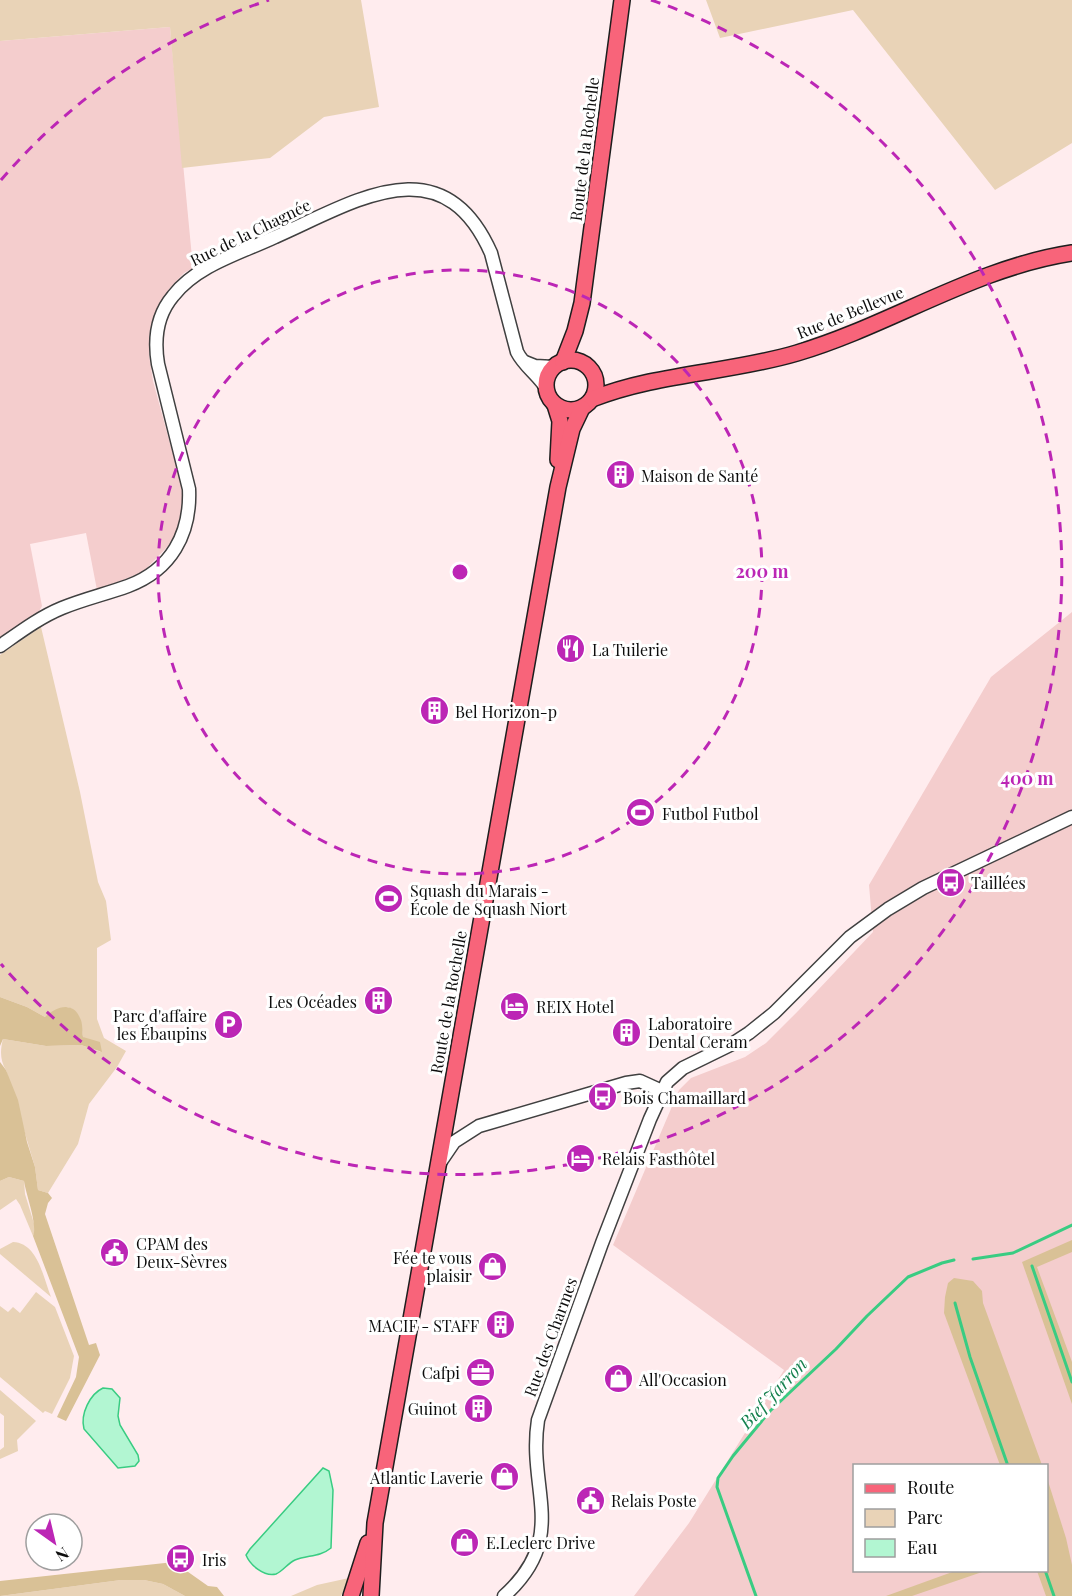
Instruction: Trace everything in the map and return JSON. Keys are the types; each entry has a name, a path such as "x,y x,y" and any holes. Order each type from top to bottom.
{"main road":[{"name":"Route de la Rochelle","path":"582,303 622,0"},
{"name":"Rue de Bellevue","path":"587,403 636,385 796,354 853,333 1002,270 1034,260 1072,253"},
{"path":"582,303 581,348 596,387 587,403 568,410 555,405 550,400 546,388 549,373 558,364 575,331 582,303"},
{"path":"558,364 570,360 589,370"},
{"name":"Rue de Bellevue","path":"589,370 610,383 636,385"},
{"name":"Route de la Rochelle","path":"371,1596 375,1523 558,487 572,429 587,403"},
{"name":"Route de la Rochelle","path":"555,405 560,429 558,487"},
{"name":"Route de la Rochelle","path":"351,1596 375,1523"}],"street":[{"name":"Rue de la Chagnée","path":"0,646 28,626 63,608 140,581 160,566 179,543 189,514 189,489 162,383 156,339 165,307 181,286 201,272 356,200 379,192 421,189 439,194 465,212 485,239 491,253 517,352 521,360 537,375 546,388"},
{"path":"521,360 535,366 558,364"},
{"path":"439,1165 454,1142 470,1130 490,1122 635,1081 644,1082 662,1091 667,1082 683,1068 732,1044 765,1021 867,922 923,888 1072,817"},
{"name":"Rue des Charmes","path":"504,1596 516,1586 531,1565 542,1534 543,1511 536,1451 538,1420 602,1243 662,1091"}],"shaded area":[{"path":"170,27 193,268 184,273 169,289 154,316 149,338 149,355 153,381 181,484 183,505 179,527 170,544 143,572 97,590 86,533 30,544 42,606 37,615 0,639 0,41"},
{"path":"1072,612 1072,1596 634,1596 689,1523 784,1370 613,1245 679,1090 691,1078 745,1057 766,1043 873,932 869,885 991,677"},
{"path":"0,997 27,1007 45,1017 59,1008 73,1009 81,1020 83,1037 100,1042 102,1052 81,1045 46,1046 3,1039 0,1046"},
{"path":"0,1062 6,1070 18,1100 35,1167 38,1190 48,1193 52,1198 45,1214 89,1345 96,1343 100,1355 66,1421 57,1417 76,1377 79,1357 33,1236 33,1217 24,1181 9,1177 0,1181"},
{"path":"1072,1240 1072,1252 1037,1267 1072,1362 1072,1404 1022,1262"},
{"path":"954,1278 973,1281 982,1291 983,1303 1042,1464 1000,1464 944,1313 948,1283"},
{"path":"1048,1481 1072,1565 1072,1596 1046,1596 1037,1572 1048,1572"},
{"path":"174,1562 208,1586 217,1587 224,1596 185,1596 163,1584 144,1580 121,1580 0,1596 0,1581"},
{"path":"952,1572 982,1572 912,1596 886,1596"}],"green space":[{"path":"0,0 361,0 379,107 324,117 270,158 182,168 170,27 0,41"},
{"path":"706,0 1072,0 1072,143 995,190 853,10 720,38"},
{"path":"41,627 80,792 98,882 106,901 111,940 97,948 97,1019 104,1038 126,1051 89,1104 78,1144 48,1193 38,1190 35,1167 2,1059 3,1039 46,1046 81,1045 101,1052 83,1037 80,1019 73,1009 68,1007 45,1017 27,1007 0,997 0,655"},
{"path":"9,1177 24,1181 25,1194 36,1230 33,1236 16,1199 0,1210 0,1181"},
{"path":"13,1242 28,1248 34,1255 51,1297 0,1254 0,1249"},
{"path":"36,1292 55,1307 74,1356 70,1378 52,1414 45,1411 43,1413 0,1377 0,1306 8,1312 13,1307 20,1313"},
{"path":"0,1390 36,1421 17,1440 18,1451 0,1459 0,1450 4,1447 4,1416 0,1413"},
{"path":"349,1578 341,1596 291,1596 317,1585"},
{"path":"121,1580 144,1580 163,1584 185,1596 0,1596"}],"water":[{"path":"103,1388 112,1389 120,1398 118,1416 120,1425 138,1455 139,1461 135,1466 118,1468 84,1429 83,1417 87,1405"},
{"path":"323,1468 329,1471 333,1490 331,1548 295,1560 276,1574 267,1574 258,1569 246,1555"}],"waterway":[{"name":"Bief Jarron","path":"973,1259 1013,1253 1072,1225"},
{"name":"Bief Jarron","path":"756,1596 717,1487 718,1478 770,1411 908,1277 954,1260"},
{"path":"1032,1266 1072,1382"},
{"path":"955,1303 970,1357 1007,1464"},
{"path":"1046,1572 1054,1596"}],"place":[{"name":"Maison de Santé","path":"620,475"},
{"name":"La Tuilerie","path":"571,649"},
{"name":"Bel Horizon-p","path":"434,711"},
{"name":"Futbol Futbol","path":"641,813"},
{"name":"Taillées","path":"950,882"},
{"name":"Squash du Marais - École de Squash Niort","path":"389,899"},
{"name":"Les Océades","path":"378,1001"},
{"name":"REIX Hotel","path":"515,1006"},
{"name":"Parc d'affaire les Ébaupins","path":"228,1024"},
{"name":"Laboratoire Dental Ceram","path":"627,1032"},
{"name":"Bois Chamaillard","path":"602,1097"},
{"name":"Relais Fasthôtel","path":"581,1158"},
{"name":"CPAM des Deux-Sèvres","path":"115,1252"},
{"name":"Fée te vous plaisir","path":"493,1266"},
{"name":"MACIF - STAFF","path":"500,1325"},
{"name":"Cafpi","path":"481,1372"},
{"name":"All'Occasion","path":"618,1379"},
{"name":"Guinot","path":"478,1408"},
{"name":"Atlantic Laverie","path":"504,1477"},
{"name":"Relais Poste","path":"590,1500"},
{"name":"E.Leclerc Drive","path":"465,1542"},
{"name":"Iris","path":"181,1559"}]}
